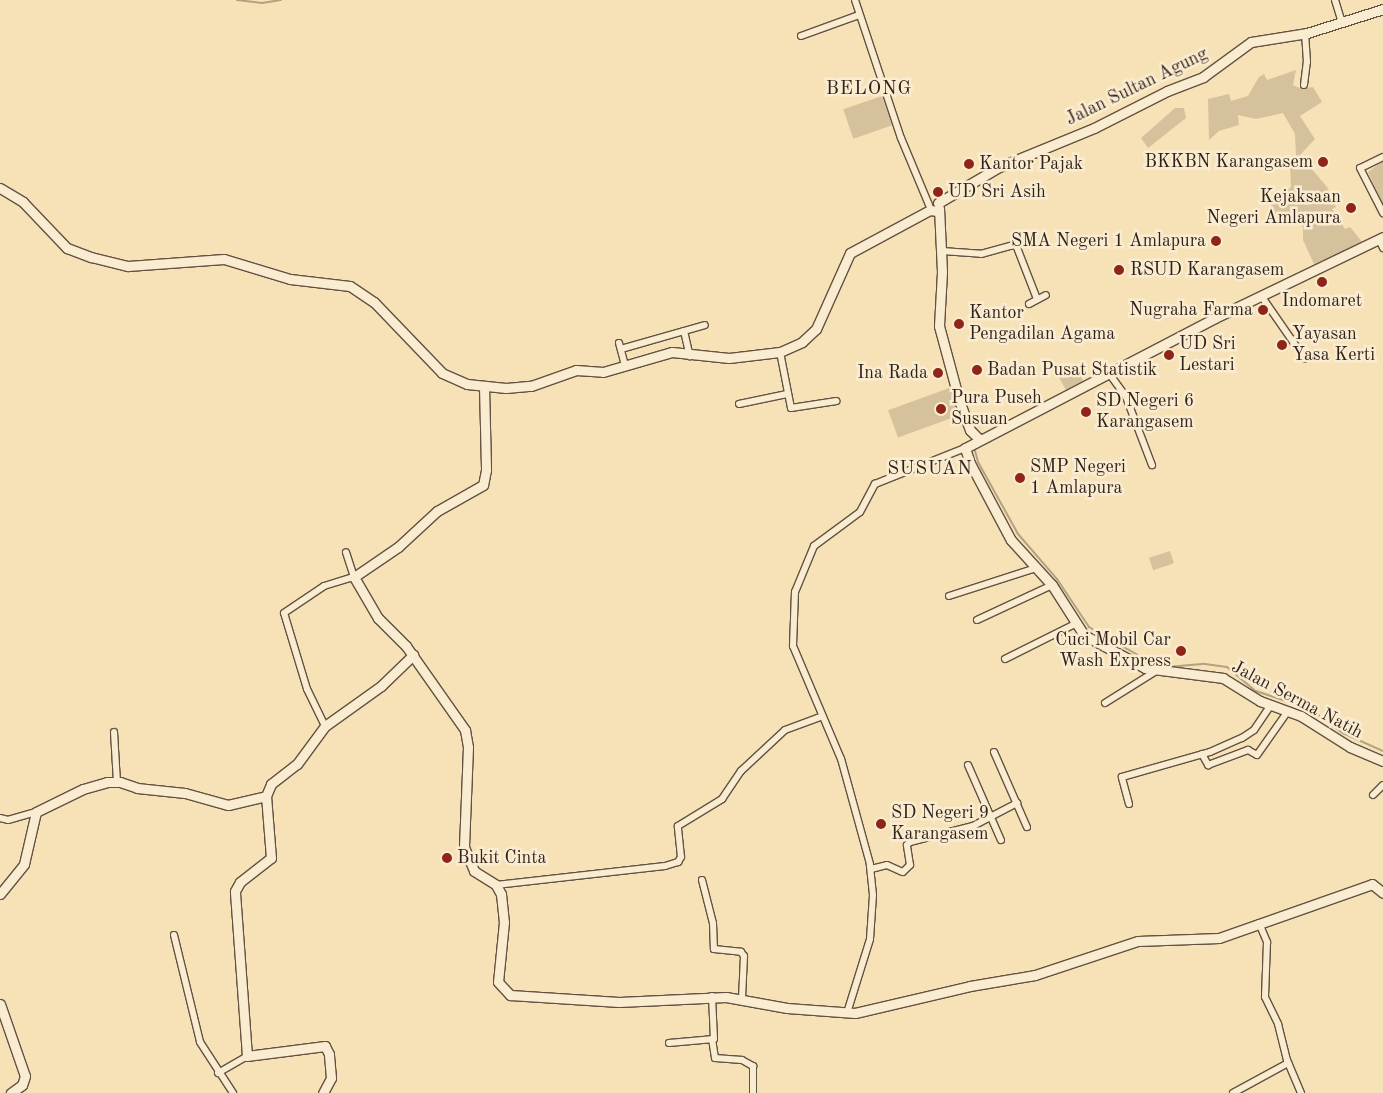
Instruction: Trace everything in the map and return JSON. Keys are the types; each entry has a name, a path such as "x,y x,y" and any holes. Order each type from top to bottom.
{"street":[{"path":"855,0 901,138 933,206 942,251 939,326 970,430 980,440"},
{"path":"1335,0 1342,22"},
{"name":"Jalan Sultan Agung","path":"0,188 23,202 67,248 128,266 224,258 290,279 350,286 374,302 442,373 467,384 531,386 576,370 603,372 672,352 690,356 748,357 780,352 802,342 816,329 850,253 999,167 1094,128 1167,90 1195,81 1251,42 1304,34 1383,9"},
{"path":"801,36 859,15"},
{"path":"1304,34 1307,62 1304,85"},
{"path":"1383,157 1360,168 1383,212"},
{"path":"942,251 981,254 1031,240"},
{"path":"847,1013 870,939 873,895 870,869 841,759 792,638 795,592 808,556 824,536 860,512 875,484 965,448 1108,372 1382,241"},
{"path":"1016,245 1037,299"},
{"path":"1029,304 1046,295"},
{"path":"1262,297 1304,359"},
{"path":"625,365 620,346 704,325"},
{"path":"684,331 690,356"},
{"path":"780,352 787,394 793,408 836,401"},
{"path":"1108,372 1124,392 1152,465"},
{"path":"324,726 305,683 284,613 324,586 354,577 398,547 437,511 483,485 486,470 484,386"},
{"path":"739,404 787,394"},
{"path":"965,448 970,430"},
{"name":"Jalan Serma Natih","path":"965,448 970,463 1005,530 1052,585 1075,624 1090,639 1136,664 1156,671 1215,675 1270,706 1288,711 1320,726 1350,747 1383,761"},
{"path":"346,552 354,577 378,618 413,655 465,730 468,747 464,847 474,871 496,885 501,894 503,909 498,982 510,995 619,1002 712,996 742,999 787,1008 847,1013 866,1012 970,986 1036,975 1138,941 1214,938 1372,884 1383,893"},
{"path":"949,596 1036,568"},
{"path":"977,620 1052,585"},
{"path":"1005,660 1075,624"},
{"path":"247,1056 234,898 240,882 271,858 266,796 271,784 297,764 324,726 380,686 413,655"},
{"path":"1105,703 1156,671"},
{"path":"1129,804 1122,777 1202,754 1249,735 1270,706"},
{"path":"1202,754 1208,765 1248,750 1257,755 1288,711"},
{"path":"496,885 666,866 678,862 681,857 678,826 722,799 741,772 785,730 824,716"},
{"path":"114,732 117,782"},
{"path":"994,752 1027,827"},
{"path":"968,765 1001,840"},
{"path":"0,818 8,820 36,812 88,788 117,782 137,788 185,793 228,805 266,796"},
{"path":"1373,795 1383,785"},
{"path":"870,869 887,865 903,872 910,865 908,845 910,842 961,830 1018,804"},
{"path":"0,894 24,864 36,812"},
{"path":"702,880 713,923 714,949 741,952 744,956 742,999"},
{"path":"1259,923 1267,942 1265,997 1278,1024 1288,1063 1301,1093"},
{"path":"174,935 195,1028 218,1073 233,1093"},
{"path":"712,996 715,1038 712,1039 715,1058 742,1060 753,1066 754,1093"},
{"path":"0,1004 25,1076 22,1085 11,1093"},
{"path":"669,1043 712,1039"},
{"path":"218,1073 247,1056 324,1046 329,1054 331,1078 322,1093"},
{"path":"1233,1093 1288,1063"}],"shaded area":[{"path":"1296,70 1293,85 1302,89 1313,87 1322,102 1300,116 1315,139 1300,155 1327,187 1336,207 1332,209 1345,229 1350,227 1363,243 1314,264 1303,240 1303,227 1293,212 1279,221 1269,207 1291,187 1290,163 1296,157 1295,134 1283,113 1256,119 1238,115 1239,125 1219,131 1209,140 1208,99 1229,94 1231,101 1248,96 1259,77 1264,74 1267,80"},
{"path":"882,96 892,125 853,139 843,109"},
{"path":"1175,108 1184,108 1186,118 1148,148 1141,138"},
{"path":"1383,161 1383,205 1368,172"},
{"path":"1075,364 1083,381 1066,390 1057,374 1072,370 1070,366"},
{"path":"952,387 962,414 898,438 888,410"},
{"path":"1170,551 1174,563 1153,570 1149,558"}],"waterway":[{"path":"237,0 262,3 281,0"},
{"path":"974,447 978,462 1018,534 1057,579 1089,627 1155,665"},
{"path":"1167,667 1205,664 1227,667 1256,691 1312,710 1343,733 1383,751"}],"place":[{"name":"BKKBN Karangasem","path":"1323,162"},
{"name":"Kantor Pajak","path":"969,164"},
{"name":"UD Sri Asih","path":"938,192"},
{"name":"Kejaksaan Negeri Amlapura","path":"1351,208"},
{"name":"SMA Negeri 1 Amlapura","path":"1216,241"},
{"name":"RSUD Karangasem","path":"1119,270"},
{"name":"Indomaret","path":"1322,282"},
{"name":"Nugraha Farma","path":"1263,310"},
{"name":"Kantor Pengadilan Agama","path":"959,324"},
{"name":"Yayasan Yasa Kerti","path":"1282,345"},
{"name":"UD Sri Lestari","path":"1169,355"},
{"name":"Badan Pusat Statistik","path":"977,370"},
{"name":"Ina Rada","path":"938,373"},
{"name":"Pura Puseh Susuan","path":"941,409"},
{"name":"SD Negeri 6 Karangasem","path":"1086,412"},
{"name":"SMP Negeri 1 Amlapura","path":"1020,478"},
{"name":"Cuci Mobil Car Wash Express","path":"1181,651"},
{"name":"SD Negeri 9 Karangasem","path":"881,824"},
{"name":"Bukit Cinta","path":"447,858"}],"district":[{"name":"BELONG","path":"869,90"},
{"name":"SUSUAN","path":"930,470"}]}
